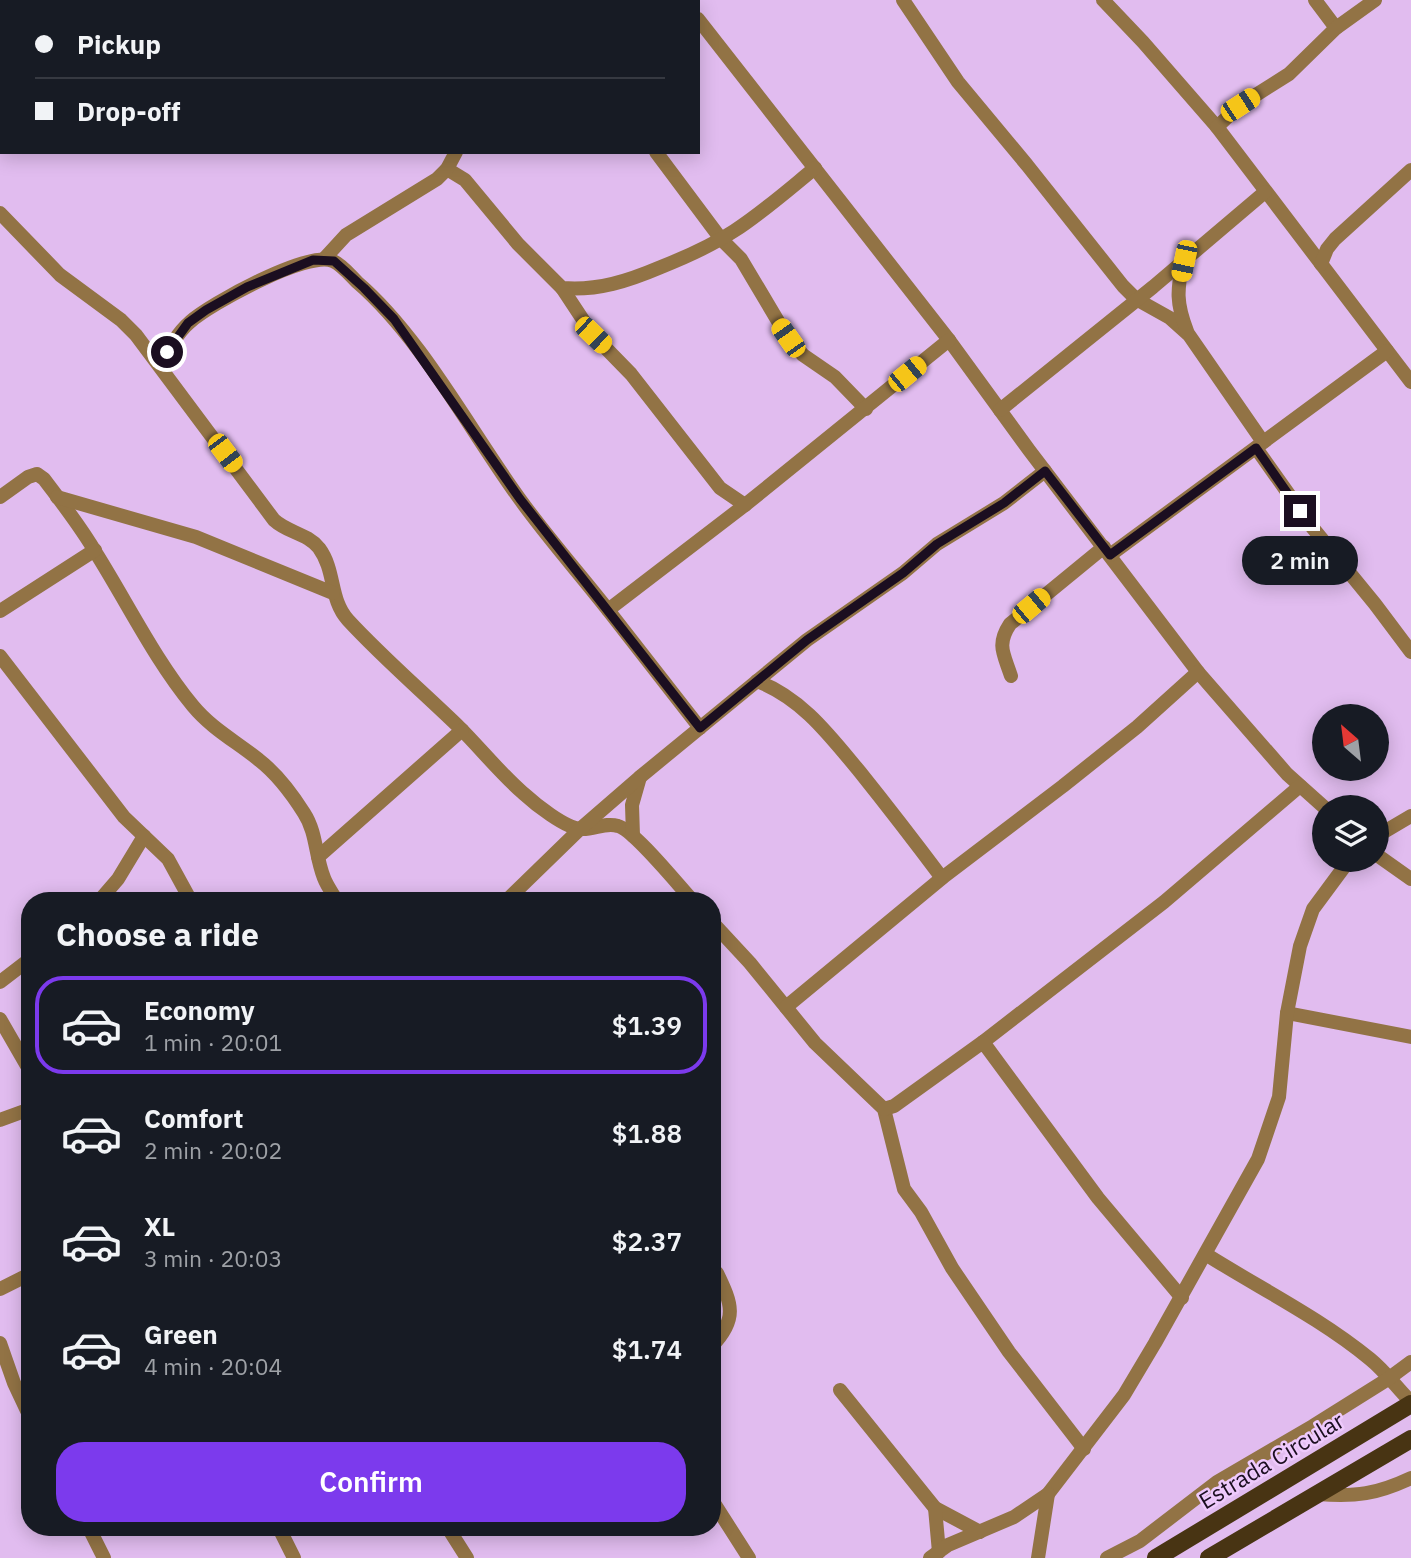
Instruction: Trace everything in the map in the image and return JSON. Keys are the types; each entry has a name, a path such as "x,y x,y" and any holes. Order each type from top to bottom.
{"main road":[{"name":"Estrada Circular","path":"1156,1558 1411,1403"},
{"path":"1209,1558 1411,1439"}],"street":[{"path":"903,0 958,82 1123,286 1136,299 1170,318 1188,335"},
{"path":"1103,0 1217,127 1411,382"},
{"path":"1315,0 1336,28"},
{"path":"1217,127 1240,105 1289,74 1336,28 1374,0"},
{"path":"700,22 949,341 1198,672 1312,797"},
{"path":"324,259 346,235 437,178 447,169 455,154"},
{"path":"657,154 721,239 741,259 777,322 803,355 835,377 866,409"},
{"path":"562,288 605,287 632,280 721,239 815,168"},
{"path":"447,169 465,180 526,252 562,288 593,335 631,374 720,488 745,505"},
{"path":"1321,264 1335,239 1411,170"},
{"path":"1000,410 1265,192"},
{"path":"0,213 60,275 121,320 160,366 274,520 283,528 311,539 332,572 333,593 347,619 530,799 580,829 604,825 620,826 633,836 685,892"},
{"path":"160,366 188,323 206,310 276,274 313,260 334,261 394,319 520,499 700,728"},
{"path":"1184,261 1177,291 1179,312 1188,335 1312,527 1411,652"},
{"path":"608,610 745,505 949,341"},
{"path":"1011,676 1001,645 1003,635 1010,624 1107,551 1260,445 1387,351"},
{"path":"515,892 580,829 640,777 807,640 876,593 937,544 1004,503 1045,471"},
{"path":"0,497 28,477 37,474 44,479 95,550 176,685 195,709 220,733 261,761 289,790 306,816 316,840 324,881 331,892"},
{"path":"57,496 196,537 333,593"},
{"path":"0,611 95,550"},
{"path":"0,656 124,817 168,859 186,892"},
{"path":"786,1007 942,878 1084,769 1198,672"},
{"path":"757,681 771,686 789,698 823,727 942,878"},
{"path":"318,857 462,730"},
{"path":"633,836 632,805 640,777"},
{"path":"884,1109 894,1107 1164,902 1300,786"},
{"path":"1389,829 1411,816"},
{"path":"107,892 118,879 144,836"},
{"path":"1389,863 1411,879"},
{"path":"934,1555 948,1545 1014,1517 1048,1494 1124,1395 1182,1298 1258,1159 1279,1097 1291,985 1307,924 1313,909 1339,872"},
{"path":"721,936 815,1043 884,1109 904,1189 921,1212 952,1268 1009,1352 1084,1449"},
{"path":"0,982 21,966"},
{"path":"1287,1013 1411,1037"},
{"path":"0,1019 21,1055"},
{"path":"983,1041 1098,1198 1182,1298"},
{"path":"0,1120 21,1113"},
{"path":"1207,1255 1295,1307 1372,1361 1411,1403"},
{"path":"0,1289 21,1278"},
{"path":"721,1280 730,1300 730,1317 721,1335"},
{"path":"0,1343 21,1398"},
{"path":"1107,1558 1140,1541 1217,1482 1313,1426 1411,1362"},
{"path":"840,1390 935,1508 980,1532"},
{"path":"1318,1494 1370,1494 1411,1478"},
{"path":"1038,1558 1048,1494"},
{"path":"934,1555 935,1508"},
{"path":"721,1514 749,1558"},
{"path":"93,1536 104,1558"},
{"path":"283,1536 294,1558"},
{"path":"453,1536 467,1558"}],"route":[{"path":"167,352 188,323 247,287 313,260 334,261 394,319 520,499 700,728 807,640 903,573 937,544 1004,503 1045,471 1110,555 1256,448 1300,511"}]}
